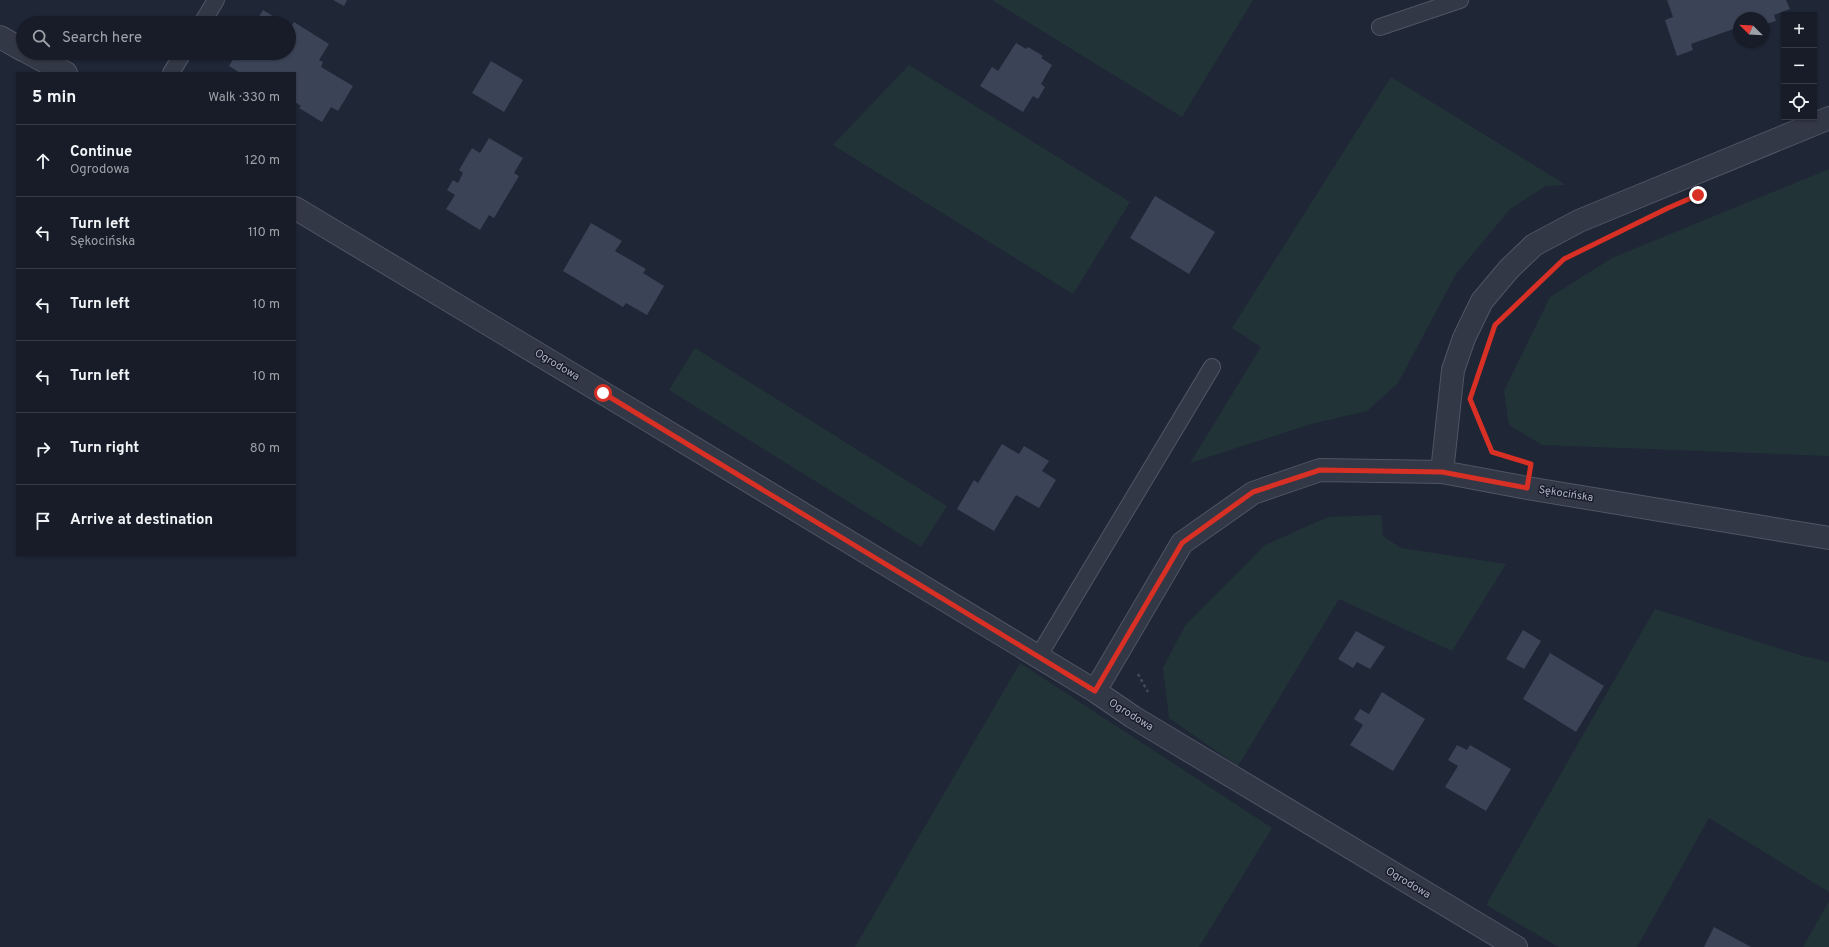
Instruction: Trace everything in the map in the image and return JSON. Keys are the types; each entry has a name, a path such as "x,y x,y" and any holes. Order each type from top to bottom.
{"street":[{"path":"0,37 16,46"},
{"path":"42,60 64,72"},
{"path":"1442,472 1453,370 1464,338 1482,301 1509,269 1534,245 1579,221 1829,118"},
{"name":"Ogrodowa","path":"296,209 657,425 1095,691 1133,717 1503,944"},
{"name":"Sękocińska","path":"1095,691 1182,543 1253,492 1320,470 1442,472 1527,488 1829,538"}],"lane":[{"path":"206,16 216,0"},
{"path":"1380,27 1460,0"},
{"path":"172,72 179,60"},
{"path":"1038,657 1212,367"}],"path":[{"path":"1524,298 1558,264"},
{"path":"1476,412 1492,452 1499,454"},
{"path":"1133,717 1149,692 1135,669"}],"shaded area":[{"path":"992,0 1253,0 1182,117"},
{"path":"909,65 1130,202 1073,294 833,145"},
{"path":"1391,77 1566,185 1546,186 1510,209 1456,274 1398,383 1367,411 1311,424 1190,463 1261,347 1232,328"},
{"path":"1829,169 1829,456 1542,445 1509,425 1504,391 1550,297 1612,258"},
{"path":"695,348 947,506 921,547 669,390"},
{"path":"1381,515 1383,536 1401,548 1506,564 1452,651 1339,599 1238,766 1169,718 1163,668 1185,626 1265,545 1328,517"},
{"path":"1655,609 1803,656 1829,662 1829,892 1709,818 1637,947 1559,947 1486,905"},
{"path":"1020,663 1272,828 1199,947 855,947"},
{"path":"1829,901 1829,947 1803,947"}],"building":[{"path":"333,0 347,0 344,6"},
{"path":"1667,0 1786,0 1790,9 1774,15 1776,21 1769,23 1769,12 1733,12 1733,29 1691,44 1693,50 1677,56 1665,20 1673,17"},
{"path":"263,10 273,16 259,16"},
{"path":"296,23 329,44 319,60 323,62 321,67 353,86 338,111 331,107 322,122 299,108 301,106 296,103 296,72 238,72 229,66 233,60 296,60"},
{"path":"1016,43 1026,49 1028,47 1043,56 1041,58 1052,65 1041,84 1045,87 1038,99 1033,96 1023,112 980,86 992,67 998,71"},
{"path":"491,61 523,80 504,112 472,93"},
{"path":"489,138 523,158 514,173 519,176 494,218 489,215 480,230 446,209 455,195 447,190 453,180 458,183 463,173 459,170 472,148 480,153"},
{"path":"1155,196 1215,232 1189,274 1130,238"},
{"path":"591,223 622,241 615,251 646,269 643,273 664,286 647,315 626,303 623,307 563,271"},
{"path":"1002,444 1019,454 1024,446 1049,461 1042,471 1056,480 1039,508 1016,495 994,531 957,509 974,480 978,483"},
{"path":"1523,630 1541,641 1524,669 1506,659"},
{"path":"1356,631 1385,647 1370,669 1357,662 1353,668 1338,659"},
{"path":"1550,653 1604,686 1576,732 1523,699"},
{"path":"1382,692 1425,719 1393,771 1350,745 1363,725 1354,719 1360,709 1369,714"},
{"path":"1457,745 1467,750 1470,745 1511,769 1486,811 1445,787 1458,766 1448,760"},
{"path":"1714,927 1751,947 1704,947"}],"route":[{"path":"603,393 1095,691 1182,543 1253,492 1320,470 1442,472 1527,488 1531,464 1492,452 1470,399 1495,325 1564,259 1698,195"}]}
